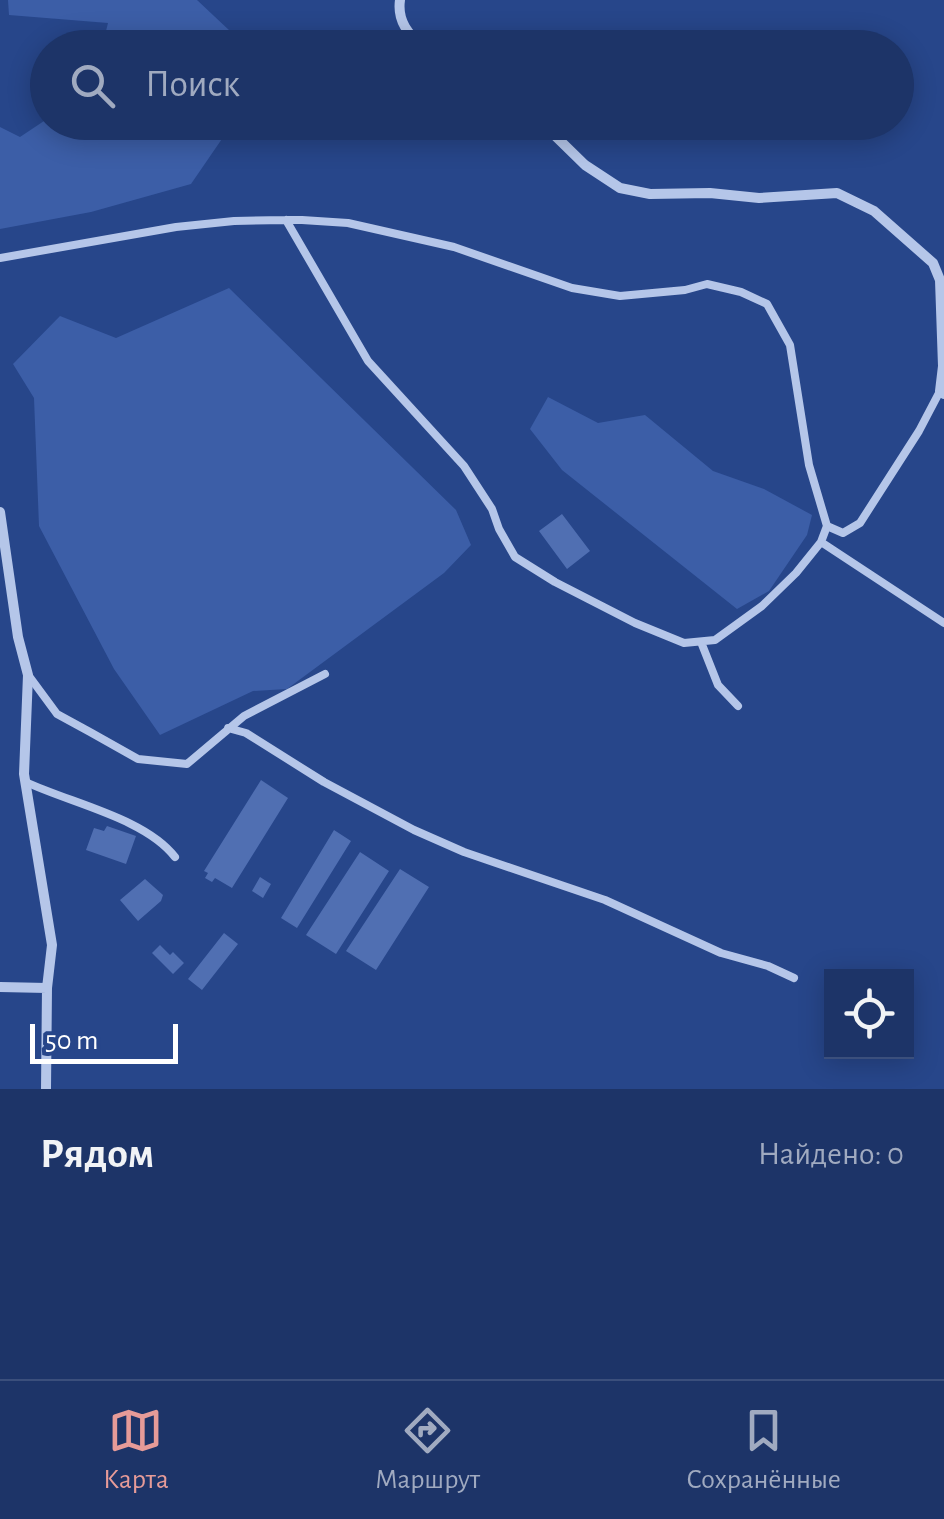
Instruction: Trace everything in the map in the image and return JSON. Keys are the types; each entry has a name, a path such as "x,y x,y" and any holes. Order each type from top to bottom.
{"street":[{"path":"400,0 398,13 406,30"},
{"path":"559,140 585,165 620,188 650,194 710,193 758,198 837,193 874,211 933,263 940,280 942,392"},
{"path":"0,512 18,636 28,675 26,782 52,945 47,988 46,1089"},
{"path":"0,987 47,988"}],"lane":[{"path":"0,258 176,227 286,220 348,223 454,247 572,288 620,296 707,284 741,292 767,304 790,344 809,465 826,526 821,542 762,606 714,640 684,643 635,623 516,557 464,466 368,361 286,220"},
{"path":"826,526 843,533 860,523 942,392"},
{"path":"821,542 944,623"},
{"path":"701,642 718,685 738,706"},
{"path":"28,675 57,714 138,759 187,764 244,716 325,674"},
{"path":"228,728 246,733 324,782 447,845 604,900 721,953 794,978"},
{"path":"26,782 130,824 163,842 174,857"}],"shaded area":[{"path":"8,0 197,0 229,30 106,30 108,23 9,15"},
{"path":"0,127 20,137 30,130 30,140 221,140 191,184 91,212 0,229"},
{"path":"229,288 456,510 471,545 444,573 287,689 253,691 160,735 114,669 39,526 34,398 13,364 60,316 116,338"},
{"path":"548,397 598,423 645,415 713,471 764,489 812,515 807,535 769,591 737,609 562,470 530,429"}],"building":[{"path":"562,514 590,551 567,569 539,531"},
{"path":"261,780 288,798 232,888 215,878 212,882 205,878 208,873 204,871"},
{"path":"107,826 136,836 126,864 86,850 94,828 104,831"},
{"path":"334,830 351,841 297,928 281,918"},
{"path":"360,852 389,871 336,954 306,935"},
{"path":"400,869 429,887 376,970 346,951"},
{"path":"260,877 271,884 263,898 252,891"},
{"path":"145,879 163,895 138,921 120,900"},
{"path":"224,933 238,944 202,990 188,979"},
{"path":"160,945 184,963 173,974 152,953"}]}
